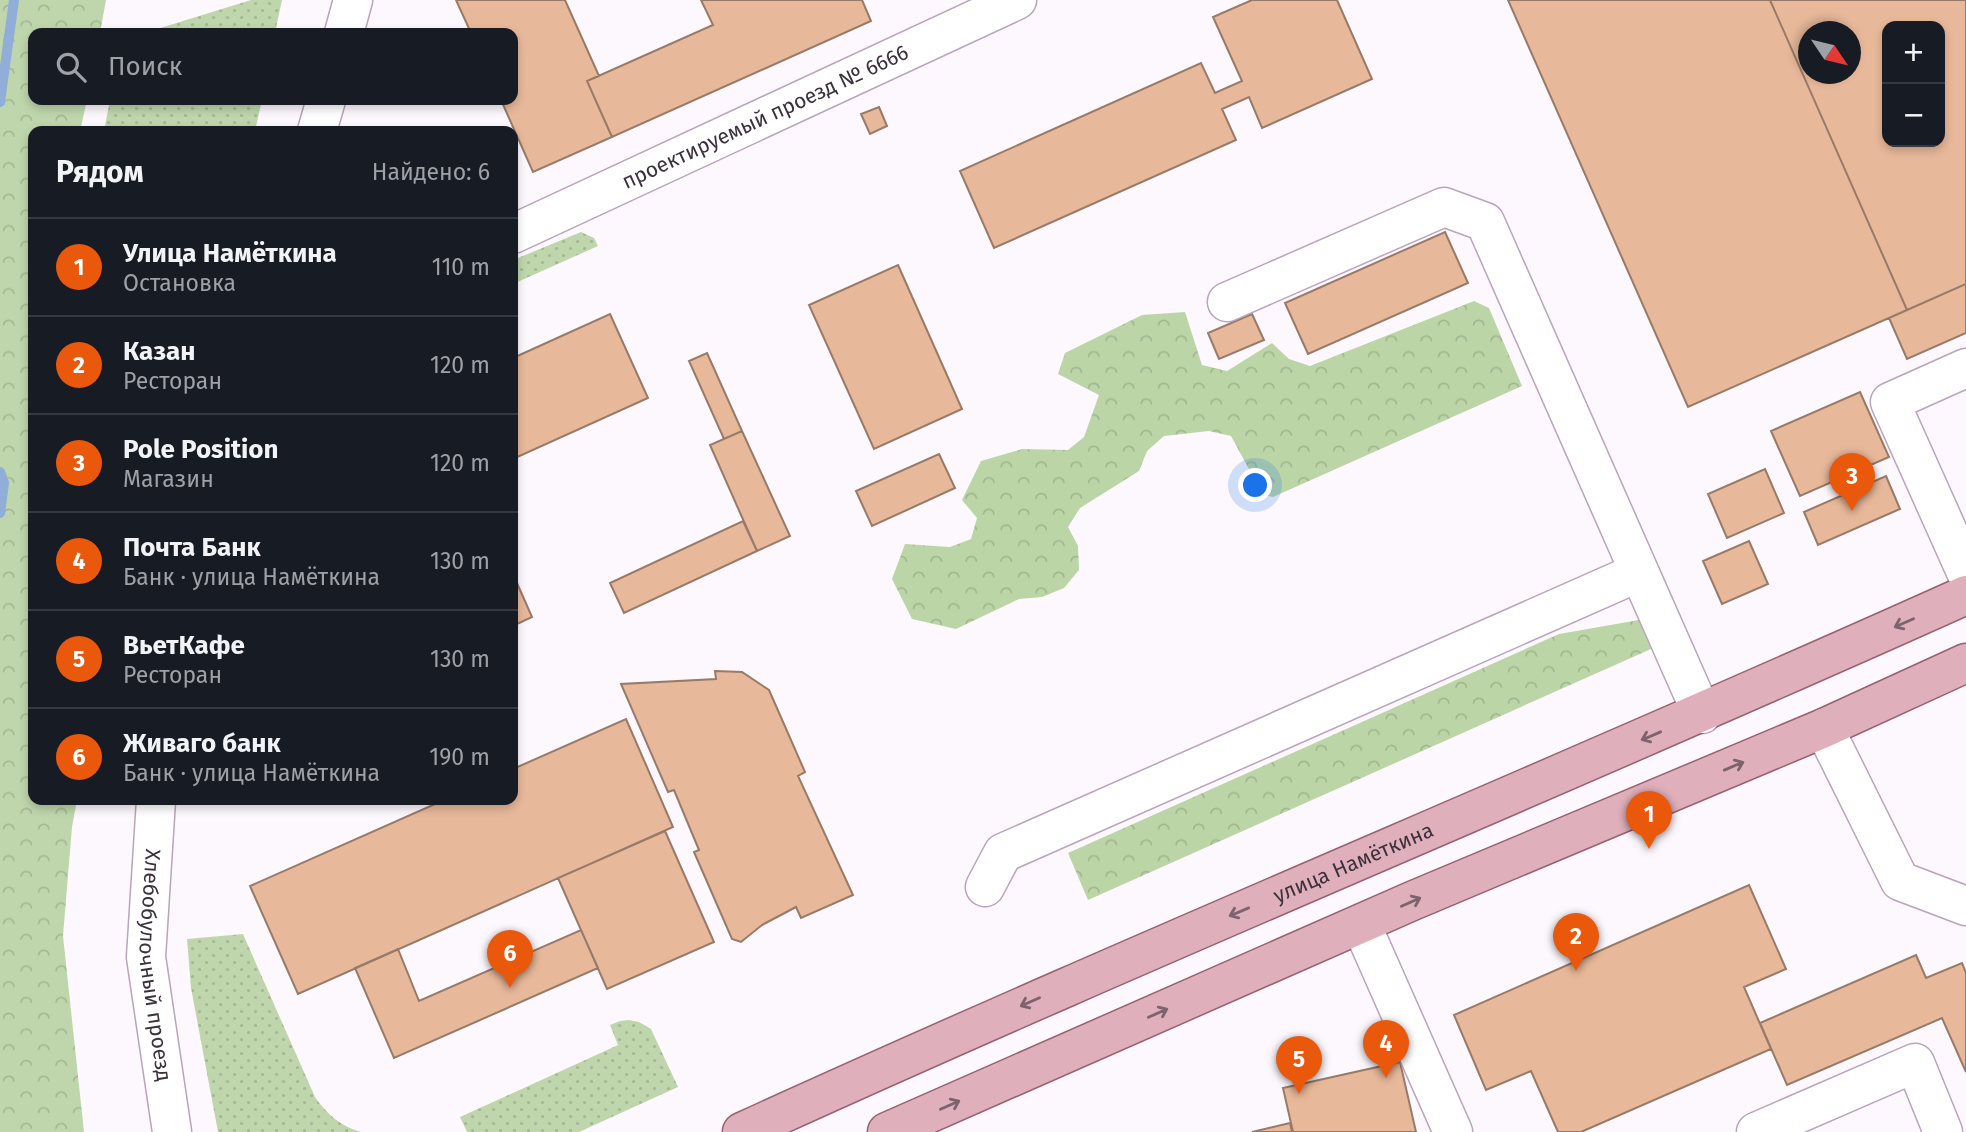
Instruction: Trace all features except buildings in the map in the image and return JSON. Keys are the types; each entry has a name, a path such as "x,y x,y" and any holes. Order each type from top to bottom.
{"main road":[{"name":"улица Намёткина","path":"742,1132 941,1041 1702,714 1966,596"},
{"path":"887,1132 1362,924 1824,728 1966,663"}],"street":[{"path":"345,28 352,0"},
{"name":"проектируемый проезд № 6666","path":"518,232 1017,0"},
{"path":"318,126 325,105"},
{"path":"1227,302 1444,206 1485,222 1702,714"},
{"path":"1966,368 1890,402 1966,572"},
{"path":"985,887 1003,853 1639,572"},
{"path":"1824,728 1900,881 1966,906"},
{"name":"Хлебобулочный проезд","path":"156,805 146,957 172,1132"},
{"path":"1362,924 1453,1132"},
{"path":"1756,1132 1915,1063 1943,1132"}],"green space":[{"path":"0,0 106,0 101,28 28,28 28,105 86,105 81,126 28,126 28,805 76,805 63,936 84,1132 0,1132"},
{"path":"251,0 282,0 276,28 160,28"},
{"path":"109,105 261,105 256,126 105,126"},
{"path":"581,232 594,238 598,246 518,282 518,258"},
{"path":"1474,301 1489,308 1522,386 1273,497 1263,495 1231,436 1209,431 1164,436 1147,451 1139,471 1080,508 1068,527 1078,546 1079,570 1064,588 1042,597 1019,599 956,629 912,619 892,579 905,544 950,547 971,539 977,518 962,500 981,461 1022,449 1068,450 1084,437 1099,395 1058,374 1065,353 1142,315 1185,312 1202,365 1227,371 1272,343 1289,359 1310,366"},
{"path":"1639,620 1651,649 1088,900 1068,853 1559,634"},
{"path":"243,934 315,1097 335,1119 361,1132 218,1132 191,988 187,939"},
{"path":"629,1020 651,1029 678,1087 579,1132 467,1132 460,1117 618,1045 610,1025"}],"waterway":[{"path":"0,102 14,0"},
{"path":"0,472 4,483 0,513"}],"place":[{"name":"Pole Position","path":"1852,511"},
{"name":"Улица Намёткина","path":"1649,849"},
{"name":"Казан","path":"1576,971"},
{"name":"Живаго банк","path":"510,988"},
{"name":"Почта Банк","path":"1386,1078"},
{"name":"ВьетКафе","path":"1299,1094"}]}
